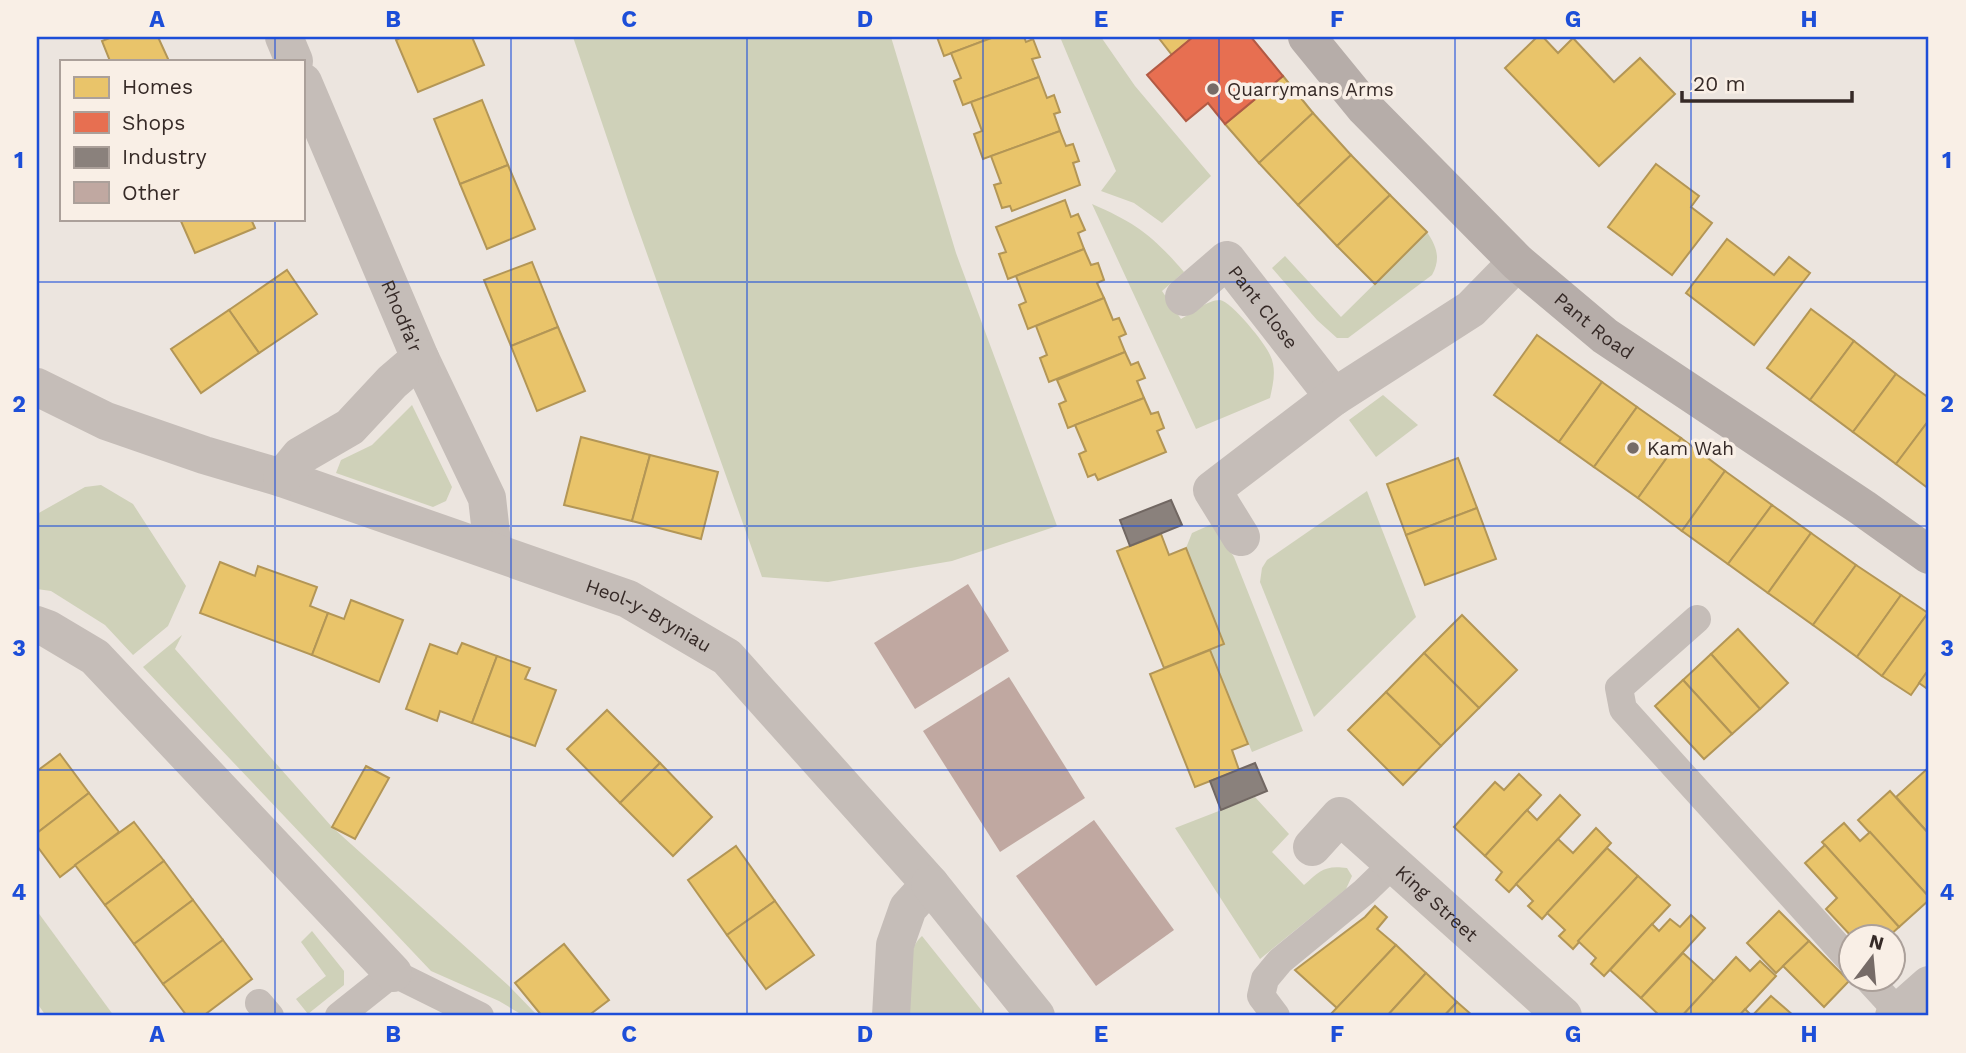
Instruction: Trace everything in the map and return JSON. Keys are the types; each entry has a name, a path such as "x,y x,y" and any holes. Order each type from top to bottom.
{"street":[{"path":"284,37 294,60"},
{"name":"Pant Road","path":"1307,37 1365,108 1517,262 1605,336 1929,555"},
{"name":"Rhodfa'r","path":"304,84 420,358 487,498 493,551"},
{"name":"Pant Close","path":"1184,297 1227,260 1334,397"},
{"path":"1241,537 1212,490 1334,397 1471,309 1517,262"},
{"path":"282,478 300,456 350,427 420,358"},
{"name":"Heol-y-Bryniau","path":"37,387 106,421 204,455 282,478 628,599 727,657 930,884 1036,1016"},
{"path":"37,625 95,657 393,973"},
{"name":"King Street","path":"1312,847 1340,816 1563,1016"},
{"path":"891,1016 895,945 908,908 930,884"},
{"path":"1898,1015 1929,985"}],"lane":[{"path":"1697,619 1619,688 1623,709 1836,945"},
{"path":"1276,1016 1261,996 1265,979 1280,961 1364,892 1394,863"},
{"path":"339,1016 393,973 480,1016"},
{"path":"1880,993 1898,1015"}],"green space":[{"path":"573,37 891,37 956,253 1057,526 952,561 828,582 762,577"},
{"path":"1060,37 1101,37 1135,86 1211,176 1162,223 1134,203 1101,191 1116,171"},
{"path":"1092,204 1143,232 1184,272 1162,291 1181,319 1205,304 1220,300 1240,315 1262,342 1272,360 1274,376 1270,398 1196,429"},
{"path":"1427,232 1437,253 1432,275 1348,338 1337,338 1317,320 1272,268 1285,256 1341,317"},
{"path":"1383,395 1418,425 1376,457 1349,420"},
{"path":"412,405 452,487 446,501 433,507 336,473 341,460 372,445"},
{"path":"101,485 133,504 186,586 168,626 133,655 105,625 51,591 37,589 37,514 85,487"},
{"path":"1367,491 1416,617 1314,717 1260,582 1262,568 1267,560"},
{"path":"1212,524 1234,557 1303,731 1252,752 1210,650 1224,644 1186,548 1192,533"},
{"path":"182,635 175,649 332,827 509,986 538,1016 524,1016 499,1001 431,971 143,667"},
{"path":"1255,797 1289,834 1272,852 1304,885 1328,868 1347,868 1352,876 1346,889 1260,959 1175,828"},
{"path":"37,911 114,1016 46,1016 37,1003"},
{"path":"312,931 344,971 344,985 308,1014 296,999 326,976 301,942"},
{"path":"922,936 986,1016 910,1016 910,962 916,943"}],"building: Homes":[{"path":"112,37 158,37 169,60 110,60 102,41"},
{"path":"402,37 472,37 484,65 418,92 396,40"},
{"path":"937,37 994,37 944,56"},
{"path":"994,37 1024,37 1026,42 1033,39 1040,57 1032,59 1039,77 963,105 954,81 961,78 951,53"},
{"path":"1158,37 1193,37 1172,55"},
{"path":"1537,37 1543,37 1558,53 1573,38 1614,82 1640,58 1675,94 1599,166 1505,68"},
{"path":"1283,76 1313,113 1259,163 1225,124"},
{"path":"1039,77 1047,98 1054,95 1060,112 1054,114 1060,131 983,159 974,134 982,131 971,102"},
{"path":"482,100 508,165 460,184 434,119"},
{"path":"1313,113 1351,155 1298,205 1259,163"},
{"path":"1060,131 1066,146 1073,144 1079,161 1073,163 1080,185 1012,211 1010,206 1002,208 994,185 1001,183 991,156"},
{"path":"1351,155 1390,195 1337,246 1298,205"},
{"path":"1656,164 1699,196 1691,207 1712,223 1672,275 1608,227"},
{"path":"508,165 535,229 487,249 460,184"},
{"path":"1390,195 1427,232 1375,284 1337,246"},
{"path":"1065,200 1071,217 1078,214 1085,230 1078,233 1084,249 1008,279 999,254 1006,252 996,227"},
{"path":"180,220 251,220 255,228 195,253"},
{"path":"1727,239 1774,275 1789,257 1810,273 1754,345 1686,293"},
{"path":"1084,249 1091,265 1098,263 1104,280 1097,283 1104,298 1028,329 1019,305 1026,302 1016,276"},
{"path":"532,262 558,327 511,346 484,280"},
{"path":"287,270 317,314 259,353 229,310"},
{"path":"1104,298 1113,320 1119,318 1126,334 1119,337 1125,352 1049,382 1040,358 1047,355 1036,326"},
{"path":"1811,309 1854,341 1810,400 1767,368"},
{"path":"229,310 259,353 201,393 171,349"},
{"path":"558,327 585,391 537,411 511,346"},
{"path":"1537,335 1602,382 1559,442 1494,395"},
{"path":"1854,341 1896,374 1853,432 1810,400"},
{"path":"1125,352 1131,365 1138,362 1145,378 1137,381 1144,398 1068,428 1059,404 1066,401 1057,380"},
{"path":"1896,374 1929,398 1929,420 1896,464 1853,432"},
{"path":"1602,382 1637,407 1594,467 1559,442"},
{"path":"1144,398 1151,414 1158,412 1164,428 1157,431 1166,452 1098,480 1095,474 1088,477 1079,454 1086,451 1075,425"},
{"path":"1637,407 1681,438 1638,498 1594,467"},
{"path":"1929,420 1929,489 1896,464"},
{"path":"581,437 650,455 632,521 564,505"},
{"path":"1681,438 1725,471 1682,531 1638,498"},
{"path":"650,455 718,472 701,539 632,521"},
{"path":"1458,458 1477,508 1406,535 1387,484"},
{"path":"1725,471 1772,505 1728,564 1682,531"},
{"path":"1772,505 1811,533 1768,593 1728,564"},
{"path":"1477,508 1496,559 1425,585 1406,535"},
{"path":"1811,533 1856,565 1813,625 1768,593"},
{"path":"1161,534 1169,555 1186,548 1224,644 1164,668 1117,551"},
{"path":"220,562 255,576 258,566 317,587 310,606 328,613 312,655 200,613"},
{"path":"1856,565 1901,595 1857,657 1813,625"},
{"path":"1901,595 1928,613 1882,676 1857,657"},
{"path":"351,600 403,620 379,682 312,655 328,613 344,619"},
{"path":"1928,613 1929,669 1911,695 1882,676"},
{"path":"1462,615 1517,670 1479,708 1424,653"},
{"path":"1738,629 1788,683 1760,709 1711,654"},
{"path":"462,643 497,656 472,723 440,711 437,721 406,709 430,644 457,654"},
{"path":"1210,650 1248,744 1232,750 1239,770 1195,787 1150,674"},
{"path":"1424,653 1479,708 1441,746 1386,692"},
{"path":"1711,654 1760,709 1732,734 1683,680"},
{"path":"497,656 530,668 525,679 556,690 535,746 472,723"},
{"path":"1929,669 1929,690 1919,683"},
{"path":"1683,680 1732,734 1704,759 1655,706"},
{"path":"1386,692 1441,746 1403,785 1348,730"},
{"path":"607,710 660,763 620,803 567,749"},
{"path":"60,754 89,793 37,833 37,771"},
{"path":"660,763 712,817 673,856 620,803"},
{"path":"366,766 389,778 355,839 332,827"},
{"path":"1927,769 1929,772 1929,834 1896,797"},
{"path":"1519,774 1541,795 1485,856 1454,827 1495,782 1504,790"},
{"path":"1890,791 1929,834 1929,897 1858,820"},
{"path":"89,793 119,832 60,877 37,846 37,833"},
{"path":"1560,795 1580,815 1509,892 1496,880 1502,872 1485,856 1527,810 1537,820"},
{"path":"134,822 164,861 105,905 75,865"},
{"path":"1844,823 1860,841 1870,832 1929,900 1903,923 1895,923 1822,842"},
{"path":"1596,828 1611,843 1542,919 1528,906 1533,901 1516,884 1558,839 1573,853"},
{"path":"1825,845 1895,923 1839,923 1826,909 1837,898 1805,863"},
{"path":"736,846 775,901 727,935 688,880"},
{"path":"1607,848 1638,876 1573,949 1559,936 1565,930 1547,913"},
{"path":"164,861 193,900 134,944 105,905"},
{"path":"1638,876 1670,905 1604,976 1591,964 1596,958 1578,941"},
{"path":"193,900 223,940 163,984 134,944"},
{"path":"775,901 814,955 766,989 727,935"},
{"path":"1375,906 1387,917 1377,929 1396,945 1337,1008 1295,970 1365,917"},
{"path":"1779,911 1809,941 1776,973 1747,943"},
{"path":"1691,915 1705,928 1641,998 1610,970 1652,924 1659,931 1670,919 1680,927"},
{"path":"223,940 252,979 203,1016 187,1016 163,984"},
{"path":"1809,941 1836,968 1837,993 1824,1007 1783,966"},
{"path":"564,944 609,1000 588,1016 542,1016 515,983"},
{"path":"1396,945 1426,973 1387,1016 1329,1016"},
{"path":"1683,953 1714,981 1682,1016 1660,1016 1641,998"},
{"path":"1736,957 1750,971 1760,961 1776,976 1739,1016 1682,1016"},
{"path":"1426,973 1457,1002 1444,1016 1387,1016"},
{"path":"1771,996 1794,1016 1752,1016"},
{"path":"1457,1002 1473,1016 1444,1016"},
{"path":"1745,1009 1752,1016 1739,1016"}],"building: Shops":[{"name":"Quarrymans Arms","path":"1193,37 1251,37 1283,76 1225,124 1208,103 1186,121 1147,75"}],"building: Industry":[{"path":"1171,500 1182,525 1130,546 1120,520"},
{"path":"1255,763 1267,791 1221,810 1210,781"}],"building: Other":[{"path":"968,584 1009,651 915,709 874,643"},
{"path":"1009,677 1085,798 1000,852 923,731"},
{"path":"1094,820 1174,930 1096,986 1016,876"}],"place":[{"name":"Quarrymans Arms","path":"1213,89"},
{"name":"Kam Wah","path":"1633,448"}]}
